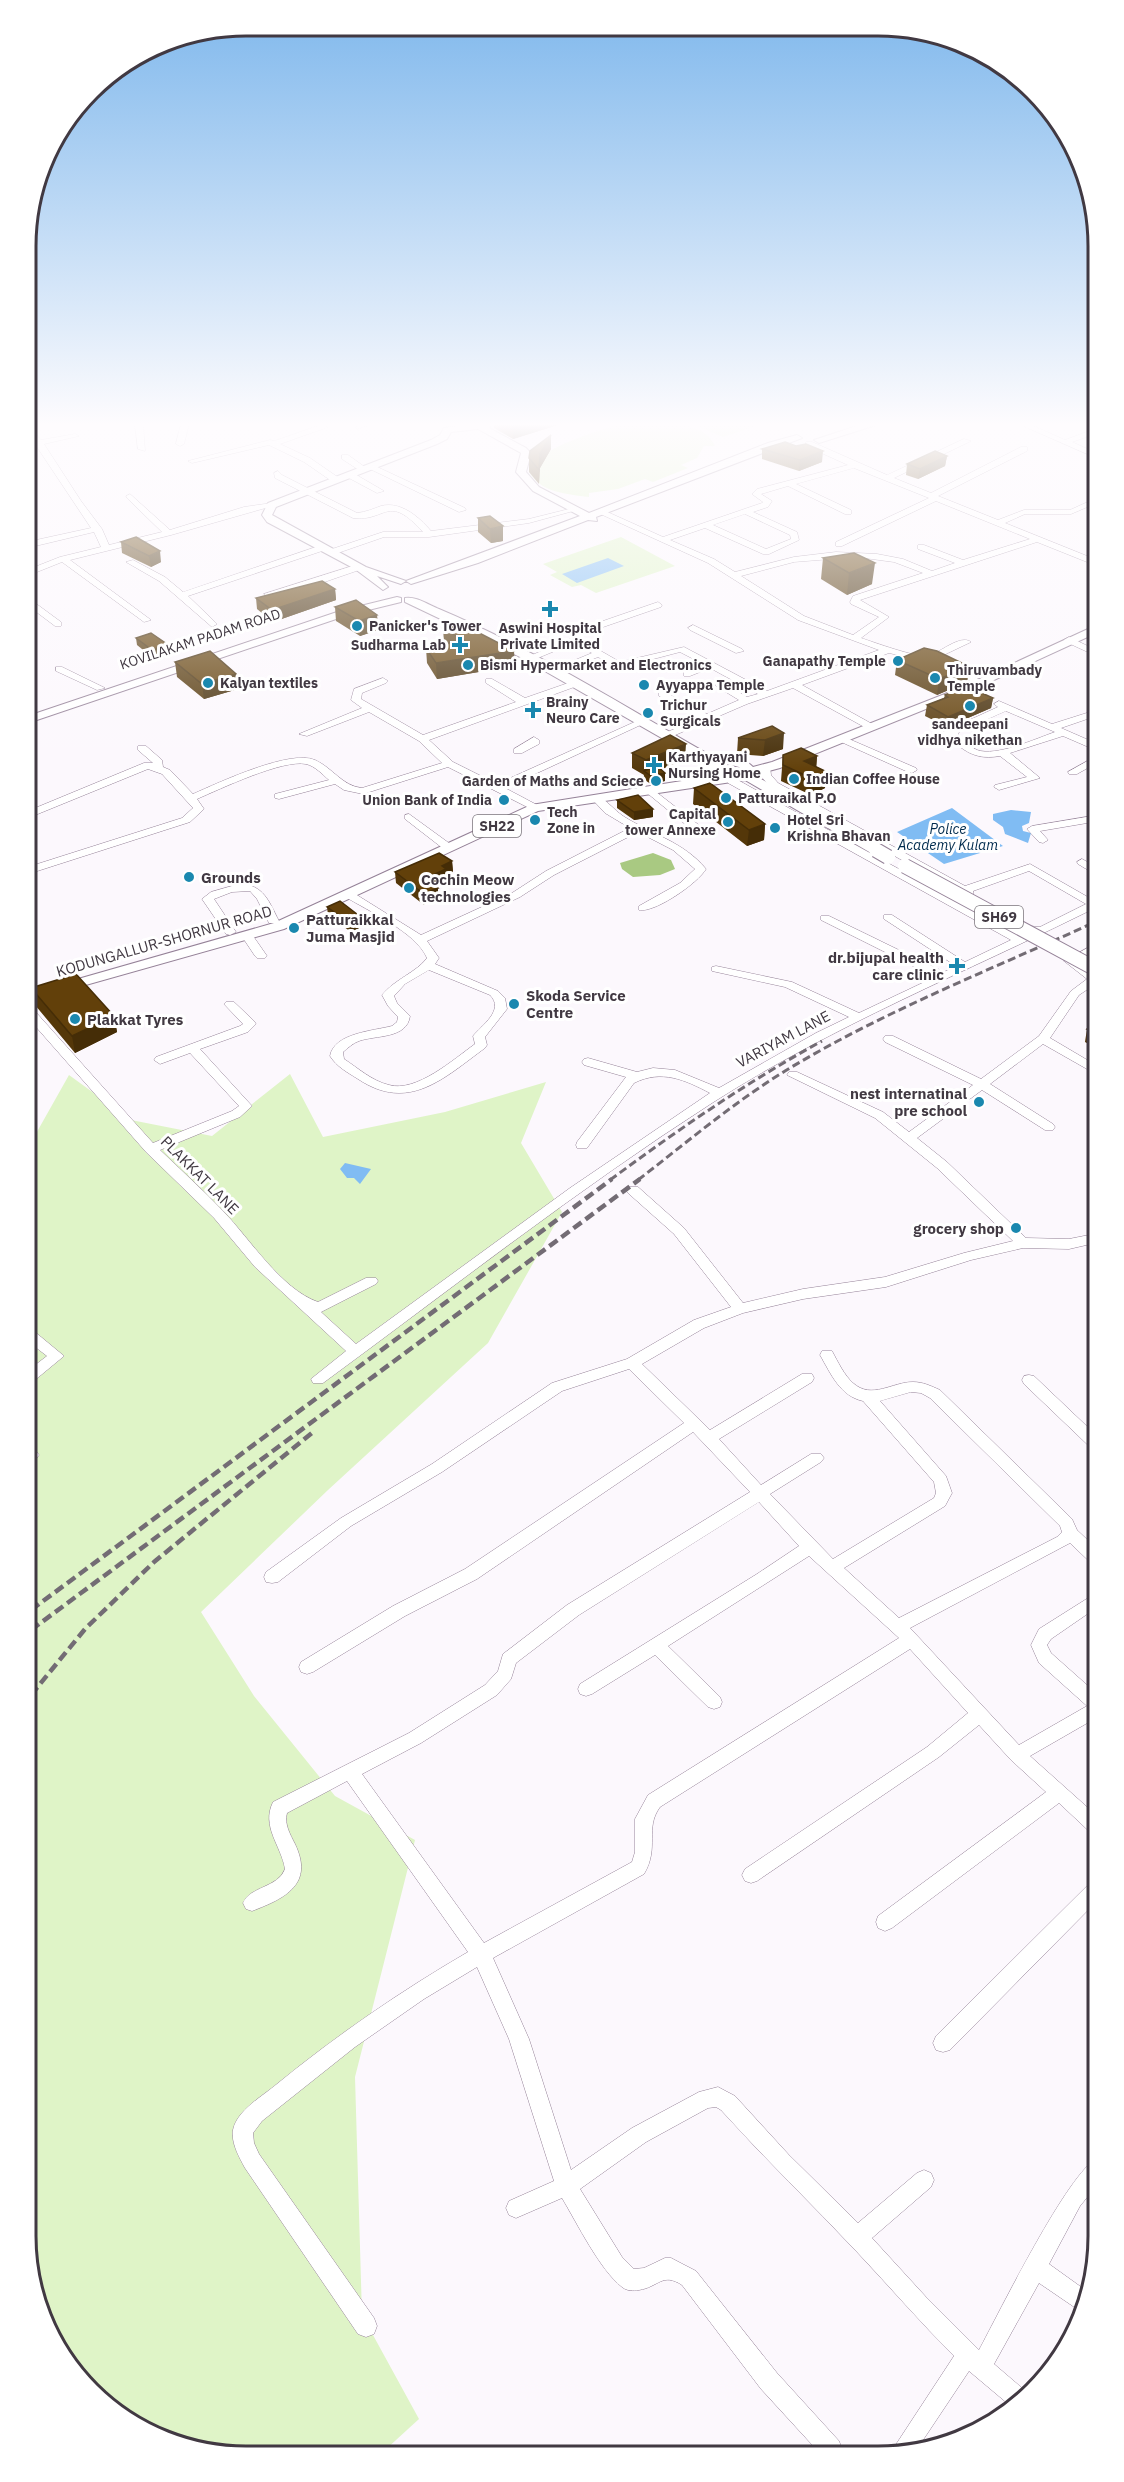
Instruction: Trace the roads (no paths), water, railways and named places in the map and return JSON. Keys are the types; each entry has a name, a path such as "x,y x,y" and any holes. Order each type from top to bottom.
{"main road":[{"name":"SH69","path":"308,540 358,567 406,581 425,591 456,618"},
{"path":"425,591 478,560 534,540"},
{"name":"KOVILAKAM PADAM ROAD","path":"36,711 366,600 382,590 406,581 478,560"},
{"name":"SH69","path":"358,567 382,590 386,597 410,600 456,618 715,763 738,762 742,777"},
{"name":"SH69","path":"410,600 425,591"},
{"name":"KOVILAKAM PADAM ROAD","path":"36,717 333,617 397,600"},
{"path":"742,777 964,690 1088,633"},
{"path":"715,763 708,769 709,773 718,779"},
{"name":"SH69","path":"718,779 742,777 767,789 1088,965"},
{"name":"SH22","path":"290,920 535,808 718,779"},
{"name":"KODUNGALLUR-SHORNUR ROAD","path":"36,988 273,921 290,920"},
{"name":"KODUNGALLUR-SHORNUR ROAD","path":"36,996 279,926 290,920"}],"street":[{"path":"103,540 106,548"},
{"path":"36,570 63,559 140,540"},
{"path":"182,595 365,540"},
{"path":"666,540 736,575 801,618 854,639 929,660 979,682"},
{"path":"739,540 766,552 795,540"},
{"path":"839,544 847,540"},
{"path":"854,639 885,617 853,600 1034,540"},
{"path":"1039,540 1088,559"},
{"path":"921,547 962,563"},
{"path":"736,575 799,557 828,556 894,560 930,573"},
{"path":"63,559 147,620"},
{"path":"130,562 162,579 212,624"},
{"path":"268,594 307,585 358,567"},
{"path":"531,658 575,639 580,632 658,605"},
{"path":"36,607 58,624"},
{"path":"693,628 722,658 766,694"},
{"path":"575,639 619,664 681,649 722,658"},
{"path":"1069,640 1088,649"},
{"path":"929,660 966,642"},
{"path":"666,736 747,701 888,650"},
{"path":"554,672 598,654"},
{"path":"687,674 722,658"},
{"path":"59,669 100,688"},
{"path":"383,681 357,691 356,700 422,739 449,764 535,808"},
{"path":"489,681 524,702"},
{"path":"422,739 574,684"},
{"path":"718,684 747,701"},
{"path":"794,685 871,727"},
{"path":"964,690 1088,744"},
{"path":"662,694 707,718"},
{"path":"304,734 370,708"},
{"path":"922,744 1006,708"},
{"path":"1051,728 1088,716"},
{"path":"497,788 642,722"},
{"path":"952,732 953,736 976,754 1002,752 1063,733"},
{"path":"842,739 912,770"},
{"path":"518,751 533,745 536,742 534,740"},
{"path":"36,868 186,820 199,809 191,798 158,767 158,762 142,748"},
{"path":"999,787 1035,778 1002,752"},
{"path":"191,798 269,768 302,760 311,762 353,792 363,791 449,764"},
{"path":"1073,772 1088,764"},
{"path":"36,812 141,767 158,767"},
{"path":"765,767 766,776 774,785 1040,931"},
{"path":"742,777 781,808 1021,941"},
{"path":"279,796 336,781"},
{"path":"651,791 700,831"},
{"path":"597,799 604,808 626,824 673,844 701,869 699,875 643,908"},
{"path":"409,817 449,848"},
{"path":"1043,840 1032,828 1088,820"},
{"path":"420,940 516,895 550,873 639,828"},
{"path":"872,859 891,849"},
{"path":"1082,862 1088,866"},
{"path":"965,891 1030,867 1088,902"},
{"path":"230,933 207,899 211,895 240,886 249,886 257,891 273,921"},
{"path":"348,894 420,940 432,951 433,958 428,965 401,982 388,995 392,1004 404,1016 403,1023 396,1029 353,1039 337,1050 336,1056 340,1062 385,1089 405,1090 418,1086 458,1061 481,1045 479,1036 502,1010 502,998 494,993 428,965"},
{"name":"VARIYAM LANE","path":"318,1379 575,1191 719,1093 789,1052 858,1017 1088,907"},
{"path":"888,917 965,967"},
{"path":"825,918 861,936 893,948 944,976"},
{"path":"247,935 261,956"},
{"path":"1088,951 1070,961 1088,974"},
{"path":"1081,954 1088,957"},
{"path":"716,969 788,984 858,1017"},
{"path":"909,1138 1042,1039 1075,993 1088,983"},
{"path":"160,1060 244,1029 250,1024 230,1004"},
{"name":"PLAKKAT LANE","path":"36,1020 151,1149 219,1215 260,1264 356,1352"},
{"path":"889,1039 982,1084 1050,1127"},
{"path":"1042,1039 1088,1066"},
{"path":"151,1149 236,1114 246,1106 193,1049"},
{"path":"588,1062 637,1076"},
{"path":"582,1145 630,1080 637,1076 654,1072 687,1076 719,1093"},
{"path":"793,1075 879,1115 909,1138 997,1215 1023,1243"},
{"path":"633,1190 679,1231 699,1261 740,1309"},
{"path":"272,1576 346,1522 437,1468 557,1387 632,1363 699,1324 740,1309 803,1294 886,1282 969,1256 1023,1243 1069,1244 1088,1240"},
{"path":"303,1303 319,1308 371,1281"},
{"path":"36,1340 57,1356 36,1372"},
{"path":"827,1355 848,1386 860,1396 874,1397 908,1386 924,1387 1067,1523 1070,1533 1088,1550"},
{"path":"632,1363 709,1438 810,1547 834,1566 911,1639 978,1715 1017,1755 1088,1820"},
{"path":"709,1438 807,1378"},
{"path":"1029,1380 1088,1436"},
{"path":"834,1566 940,1502 944,1493 941,1480 867,1396"},
{"path":"307,1667 399,1611 471,1574 694,1424"},
{"path":"252,1903 284,1884 292,1875 294,1865 276,1826 279,1808 298,1796 415,1738 491,1690 505,1674 509,1659 528,1643 677,1543 816,1458"},
{"path":"898,1626 1063,1541 1070,1533"},
{"path":"586,1689 763,1579 810,1547"},
{"path":"1088,1604 1045,1634 1039,1645 1045,1658 1088,1696"},
{"path":"366,2326 252,2161 243,2137 243,2130 255,2114 348,2040 481,1955 638,1868 644,1861 645,1850 642,1835 645,1810 654,1801 911,1639"},
{"path":"656,1645 714,1702"},
{"path":"1017,1755 1088,1714"},
{"path":"751,1875 933,1752 978,1715"},
{"path":"350,1771 481,1955 496,1982 567,2186 615,2264 630,2280 641,2281 665,2266 676,2268 689,2278 769,2381 828,2446"},
{"path":"885,1922 1059,1793"},
{"path":"942,2043 1088,1897"},
{"path":"516,2208 567,2186 639,2135 706,2099 718,2097 728,2103 782,2162 857,2237 918,2306 1015,2395"},
{"path":"857,2237 924,2180"},
{"path":"908,2444 975,2361 1036,2268 1073,2199 1088,2180"},
{"path":"1036,2268 1079,2298"}],"water":[{"path":"608,558 624,566 577,583 562,574"},
{"name":"Police Academy Kulam","path":"952,808 1003,846 944,864 897,832"},
{"path":"1011,810 1031,812 1029,823 1022,826 1023,831 1031,833 1028,843 1005,834 1003,827 993,820 993,814"},
{"path":"345,1163 371,1169 360,1184 354,1178 347,1178 340,1169"}],"railway":[{"path":"638,1180 747,1096 822,1050 937,992 1088,925"},
{"path":"610,1180 714,1107 822,1041"},
{"path":"36,1606 612,1179"},
{"path":"36,1626 640,1179"},
{"path":"36,1689 85,1629 154,1562 313,1432"}],"place":[{"name":"Aswini Hospital Private Limited","path":"550,609"},
{"name":"Panicker's Tower","path":"357,626"},
{"name":"Sudharma Lab","path":"460,645"},
{"name":"Ganapathy Temple","path":"898,661"},
{"name":"Bismi Hypermarket and Electronics","path":"468,665"},
{"name":"Thiruvambady Temple","path":"935,678"},
{"name":"Kalyan textiles","path":"208,683"},
{"name":"Ayyappa Temple","path":"644,685"},
{"name":"sandeepani vidhya nikethan","path":"970,706"},
{"name":"Brainy Neuro Care","path":"533,710"},
{"name":"Trichur Surgicals","path":"648,713"},
{"name":"Karthyayani Nursing Home","path":"654,765"},
{"name":"Indian Coffee House","path":"794,779"},
{"name":"Garden of Maths and Sciece","path":"656,781"},
{"name":"Patturaikal P.O","path":"726,798"},
{"name":"Union Bank of India","path":"504,800"},
{"name":"Tech Zone in","path":"535,820"},
{"name":"Capital tower Annexe","path":"728,822"},
{"name":"Hotel Sri Krishna Bhavan","path":"775,828"},
{"name":"Grounds","path":"189,877"},
{"name":"Cochin Meow technologies","path":"409,888"},
{"name":"Patturaikkal Juma Masjid","path":"294,928"},
{"name":"dr.bijupal health care clinic","path":"957,966"},
{"name":"Skoda Service Centre","path":"514,1004"},
{"name":"Plakkat Tyres","path":"75,1019"},
{"name":"nest internatinal pre school","path":"979,1102"},
{"name":"grocery shop","path":"1016,1228"}]}
